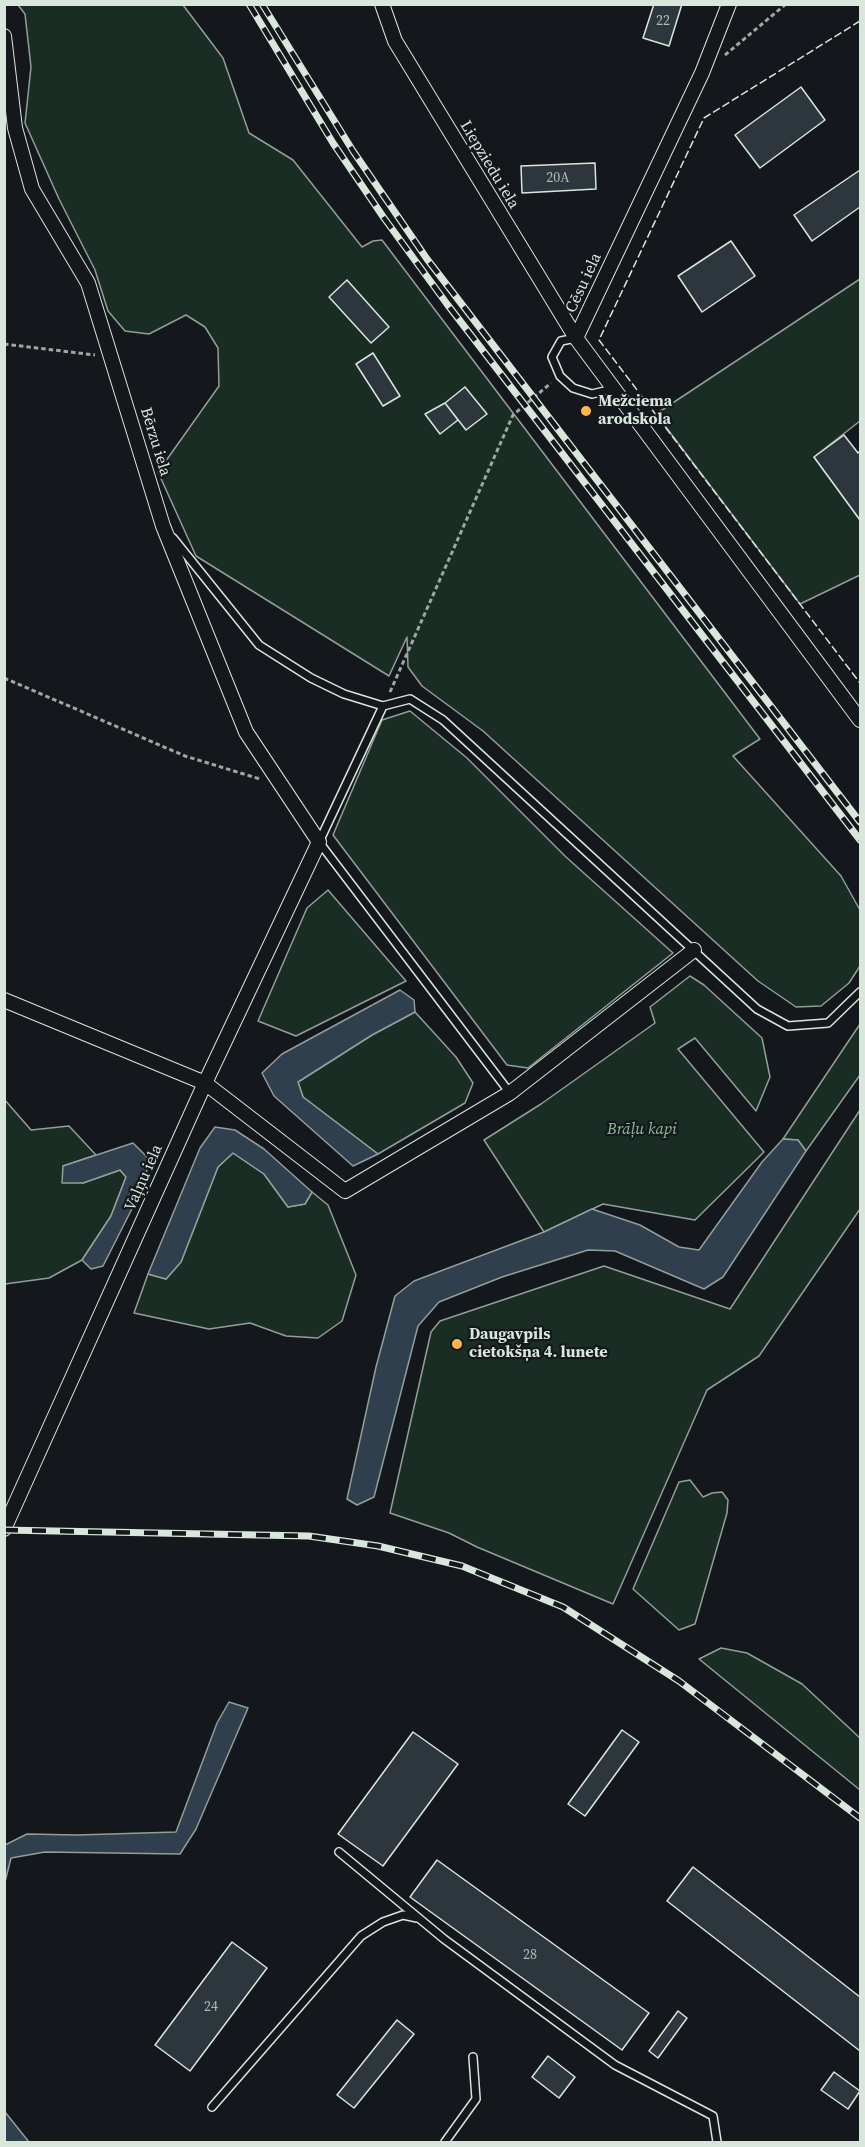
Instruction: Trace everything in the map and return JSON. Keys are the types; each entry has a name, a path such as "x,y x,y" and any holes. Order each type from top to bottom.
{"street":[{"name":"Liepziedu iela","path":"382,4 394,41 576,338"},
{"name":"Cēsu iela","path":"729,4 702,73 576,338 861,720"},
{"name":"Bērzu iela","path":"4,36 15,128 32,189 88,283 163,526 246,732 279,785 319,842"},
{"name":"Vaļņu iela","path":"4,1529 205,1083 319,842"},
{"path":"4,1000 205,1083 345,1191 510,1093 694,950"}],"lane":[{"path":"576,338 561,341 552,357 560,376 573,388 592,394 613,389"},
{"path":"163,526 259,645 344,694 383,706 410,699 443,720 757,1009 788,1026 828,1023 861,992"},
{"path":"383,706 319,842 510,1093"},
{"path":"339,1852 419,1919 615,2065 713,2116 717,2142"},
{"path":"212,2107 361,1936 383,1922 403,1915 419,1919"},
{"path":"445,2142 476,2099 473,2057"}],"path":[{"path":"702,73 786,4"},
{"path":"4,344 112,358"},
{"path":"383,706 513,415 560,376"},
{"path":"4,678 185,756 279,785"}],"green space":[{"path":"18,5 183,5 223,58 249,133 293,160 362,247 373,241 382,240 760,739 733,756 841,876 860,910 860,966 849,983 821,1006 796,1007 758,981 483,731 422,686 408,667 407,637 389,676 196,556 158,472 219,386 218,348 205,327 186,315 149,334 125,331 108,311 95,270 59,199 25,123 31,67 25,14"},
{"path":"860,279 860,421 814,457 860,520 860,575 800,604 656,414"},
{"path":"410,711 467,758 566,857 673,953 528,1068 507,1065 333,835 382,720"},
{"path":"328,890 406,981 296,1036 258,1021 307,908"},
{"name":"Brāļu kapi","path":"690,976 704,985 762,1038 770,1077 756,1111 695,1038 678,1049 764,1152 695,1220 603,1204 544,1232 484,1140 541,1104 655,1023 650,1007"},
{"path":"415,1012 456,1057 473,1083 465,1103 378,1154 303,1097 298,1082 372,1035"},
{"path":"860,1024 860,1075 806,1151 798,1140 783,1139"},
{"path":"4,1099 31,1130 69,1126 96,1155 63,1166 83,1183 120,1170 126,1177 111,1216 82,1260 49,1278 5,1284"},
{"path":"860,1110 860,1209 759,1356 707,1390 613,1604 449,1533 390,1513 431,1332 440,1321 604,1266 730,1309"},
{"path":"233,1153 264,1174 288,1207 305,1204 312,1192 328,1205 356,1275 342,1321 318,1338 286,1336 250,1323 209,1329 134,1313 148,1274 166,1279 181,1262 218,1167"},
{"path":"690,1480 703,1497 722,1492 728,1500 727,1513 695,1624 679,1630 633,1589 679,1482"},
{"path":"721,1648 747,1653 802,1684 860,1738 860,1790 699,1659"}],"water":[{"path":"400,990 414,1000 415,1012 372,1035 298,1082 303,1097 378,1154 353,1166 274,1096 262,1073 282,1054"},
{"path":"215,1127 235,1130 264,1149 312,1192 305,1204 288,1207 264,1174 233,1153 218,1167 181,1262 166,1279 148,1274 200,1148"},
{"path":"783,1139 798,1140 806,1151 723,1277 704,1289 615,1251 588,1250 502,1277 439,1302 418,1326 374,1497 357,1505 347,1499 376,1367 395,1296 414,1281 544,1232 592,1209 640,1225 679,1247 699,1250 762,1162"},
{"path":"133,1143 149,1159 144,1185 103,1266 91,1269 82,1260 111,1216 126,1177 120,1170 83,1183 62,1183 63,1166"},
{"path":"229,1702 248,1708 196,1829 180,1854 45,1852 11,1858 5,1882 5,1845 27,1834 176,1832 217,1723"},
{"path":"5,2112 29,2142 5,2142"}],"building":[{"path":"654,4 682,4 669,46 643,38"},
{"path":"801,87 825,120 760,168 735,135"},
{"path":"595,163 596,189 522,193 521,166"},
{"path":"860,170 860,207 812,241 794,215"},
{"path":"731,241 755,276 702,312 678,276"},
{"path":"347,280 389,327 371,343 329,297"},
{"path":"373,353 400,396 383,406 356,364"},
{"path":"465,387 487,414 466,430 445,403"},
{"path":"445,403 458,420 440,434 425,414"},
{"path":"844,435 858,453 860,451 860,520 814,457"},
{"path":"622,1730 639,1742 585,1816 568,1804"},
{"path":"413,1732 458,1764 383,1866 338,1834"},
{"path":"437,1860 649,2013 622,2050 410,1897"},
{"path":"693,1867 860,1997 860,2051 667,1901"},
{"path":"232,1942 267,1968 190,2071 155,2045"},
{"path":"678,2011 687,2018 658,2058 649,2051"},
{"path":"397,2020 414,2034 354,2108 337,2095"},
{"path":"548,2056 575,2077 559,2098 532,2077"},
{"path":"834,2072 860,2091 848,2109 821,2090"}],"railway":[{"path":"249,4 333,143 384,218 447,304 860,840"},
{"path":"262,4 353,151 427,259 860,822"},
{"path":"4,1530 309,1536 378,1546 462,1566 563,1607 679,1681 860,1818"}],"fence":[{"path":"860,21 704,118 599,340 860,683"}],"place":[{"name":"Mežciema arodskola","path":"586,411"},
{"name":"Daugavpils cietokšņa 4. lunete","path":"457,1344"}]}
